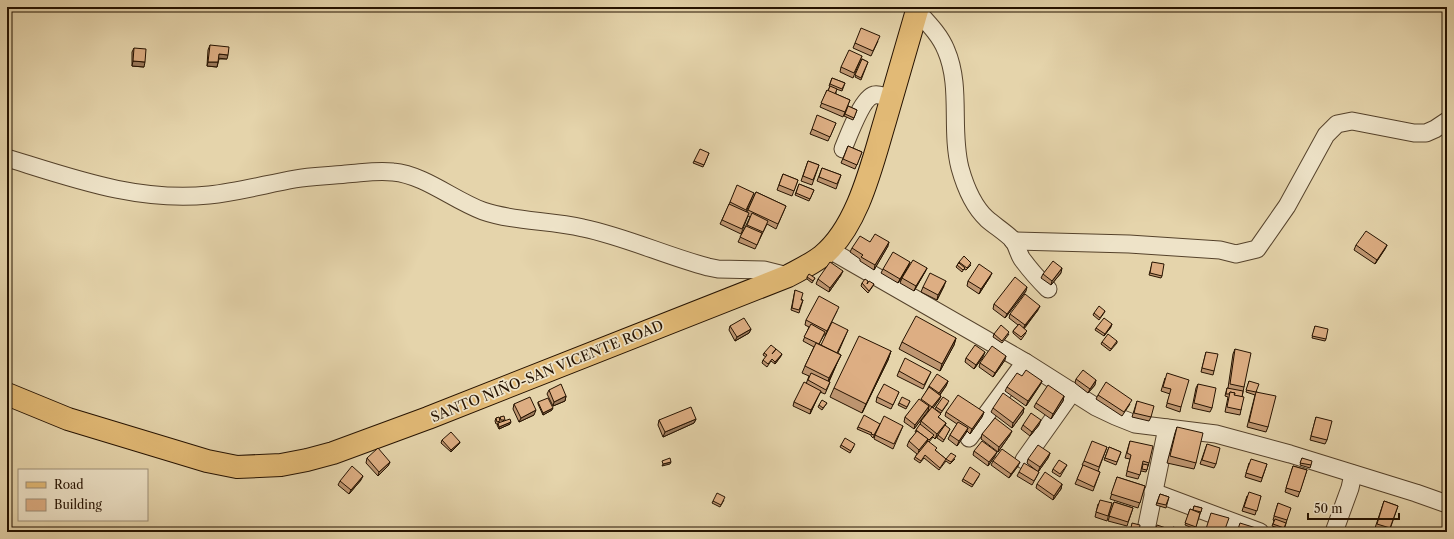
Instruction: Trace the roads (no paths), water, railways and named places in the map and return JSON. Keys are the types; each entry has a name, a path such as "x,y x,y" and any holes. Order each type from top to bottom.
{"main road":[{"name":"SANTO NIÑO-SAN VICENTE ROAD","path":"7,394 68,419 207,461 237,467 281,465 333,453 428,418 788,276 822,256 849,222 871,169 918,9"}],"street":[{"path":"918,9 946,49 951,63 954,83 957,147 960,167 966,185 974,202 986,218 1014,241 1021,258 1048,289"},
{"path":"843,149 856,119 869,97 879,95 891,100"},
{"path":"1014,241 1136,245 1220,250 1236,254 1257,249 1287,206 1326,135 1337,124 1352,121 1414,133 1426,132 1435,129 1447,121"},
{"path":"7,158 108,189 146,195 180,197 211,195 322,175 378,171 408,174 482,210 506,217 539,220 608,234 708,267 718,269 764,270 788,276"},
{"path":"828,249 1025,362 1096,406 1115,416 1135,424 1216,434 1290,454 1447,504"},
{"path":"969,438 1025,362"},
{"path":"1024,460 1073,391"},
{"path":"1147,525 1167,428"},
{"path":"1334,532 1349,494 1353,474"},
{"path":"1153,492 1260,532"}]}
